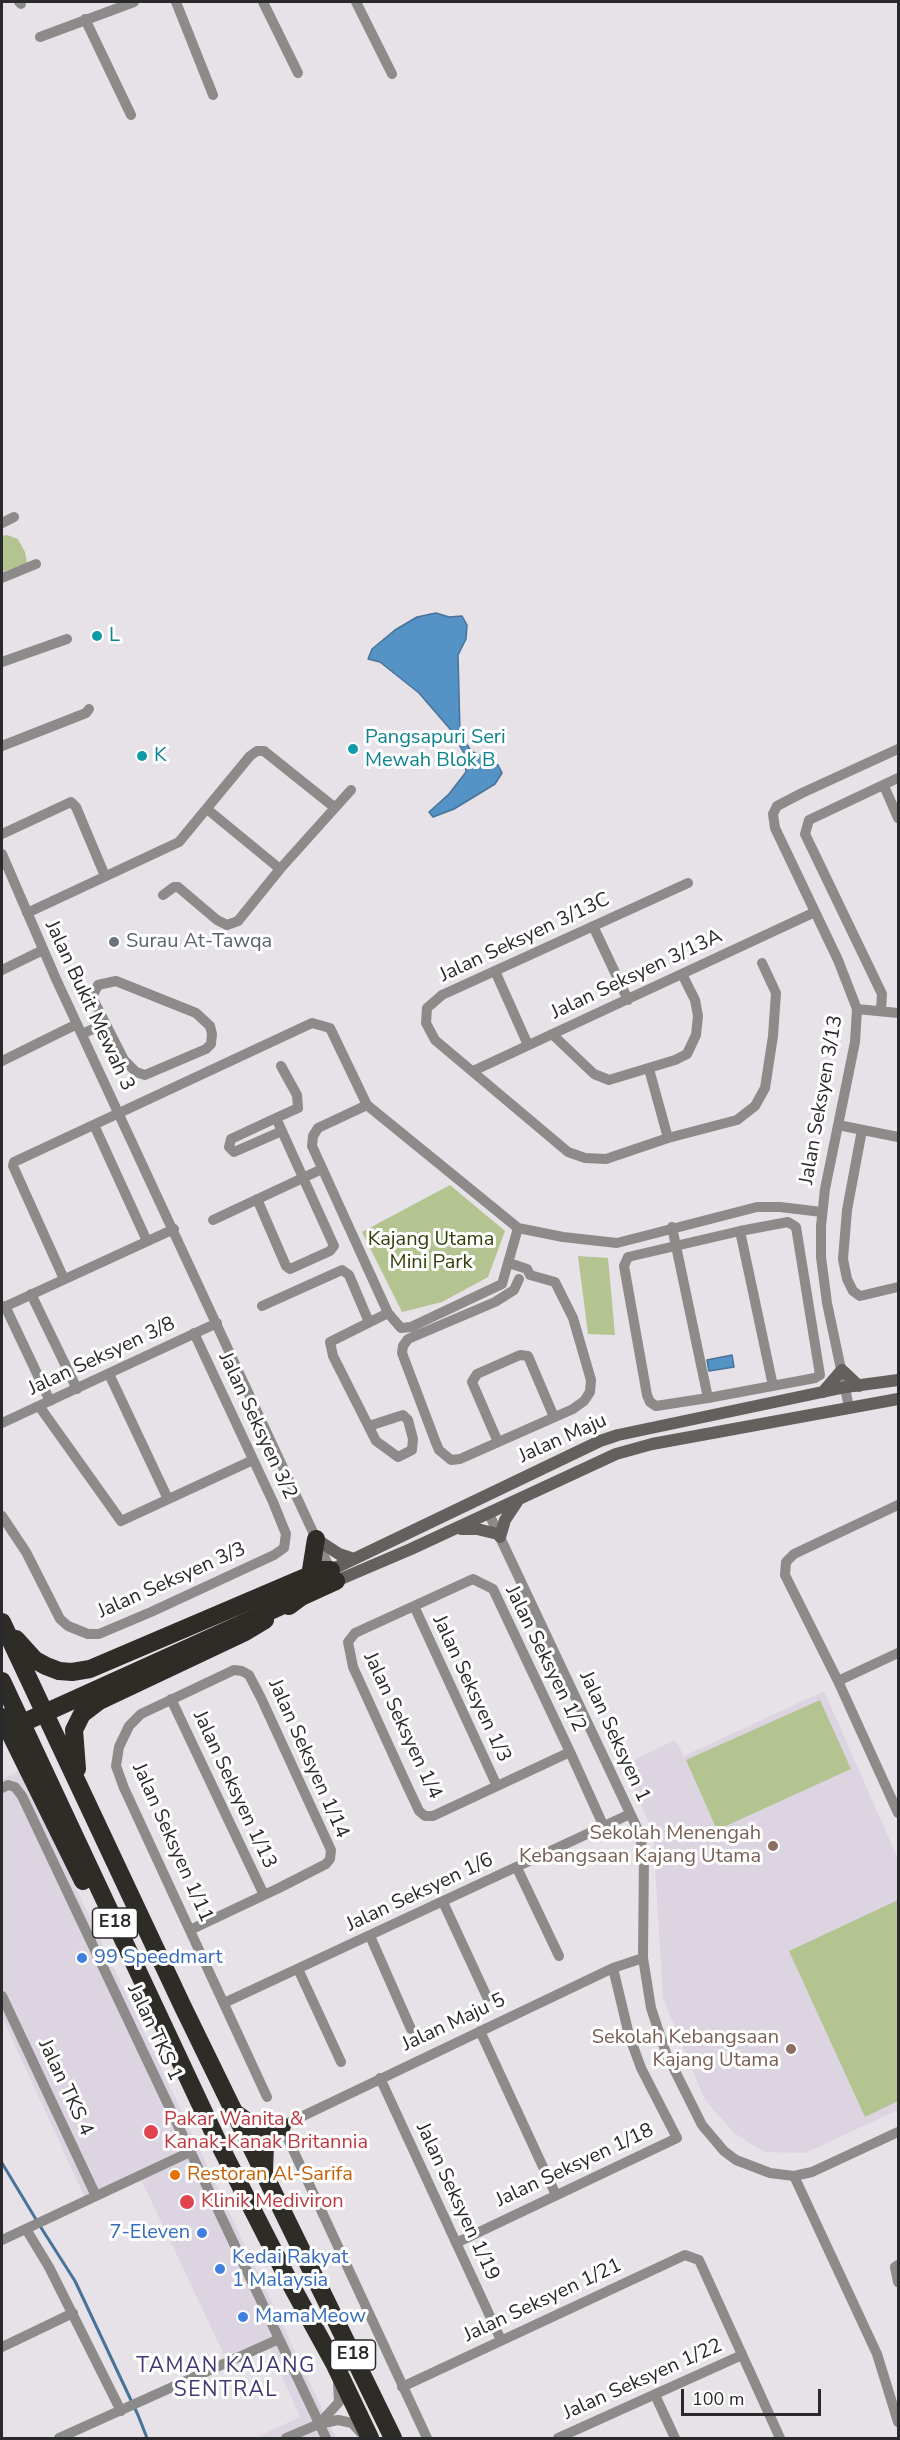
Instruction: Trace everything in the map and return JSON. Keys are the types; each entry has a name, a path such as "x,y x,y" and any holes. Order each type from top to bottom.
{"highway":[{"path":"310,1576 316,1539"},
{"path":"2,1622 34,1660 59,1671 72,1672 90,1669 322,1570 333,1576"},
{"path":"168,2037 152,2022 4,1722 292,1597 333,1576"},
{"path":"84,1797 74,1748 74,1730 82,1714 99,1701 245,1632 292,1605 292,1597"},
{"name":"E18","path":"2,1622 233,2111 393,2439"},
{"name":"E18","path":"2,1681 168,2037 290,2283 335,2365 370,2439"},
{"path":"233,2111 255,2127 282,2126"},
{"path":"264,2175 265,2144 282,2126"}],"street":[{"path":"40,37 134,2"},
{"path":"176,2 213,96"},
{"path":"263,2 298,73"},
{"path":"356,2 392,74"},
{"path":"85,19 131,115"},
{"path":"2,523 14,517"},
{"path":"2,578 36,564"},
{"path":"2,662 67,639"},
{"path":"2,746 86,713 89,709"},
{"name":"Jalan Seksyen 3/13","path":"849,1407 825,1291 821,1257 822,1212 855,1042 856,1009 838,960 775,828 773,814 777,806 802,793 898,749"},
{"path":"27,913 179,842 250,756 257,751 264,751 334,807"},
{"path":"881,1010 882,994 805,834 809,820 898,778"},
{"path":"884,786 898,818"},
{"path":"163,895 174,887 178,887 217,920 227,925 238,921 280,869 351,790"},
{"path":"2,834 71,802 76,807 105,876"},
{"path":"207,809 280,869"},
{"name":"Jalan Bukit Mewah 3","path":"2,854 43,950 174,1228 333,1576"},
{"name":"Jalan Seksyen 3/13C","path":"688,882 442,995 427,1008 426,1023 435,1040 568,1152 585,1158 606,1159 668,1138 737,1120 755,1106 765,1088 773,1036 776,993 762,963"},
{"name":"Jalan Seksyen 3/13A","path":"473,1071 815,912"},
{"path":"592,926 628,1000"},
{"path":"2,970 43,950"},
{"path":"495,971 528,1045"},
{"path":"552,1034 602,1079 609,1080 649,1069 687,1054 696,1035 698,1016 694,1000 682,974"},
{"path":"116,981 196,1013 210,1026 211,1044 206,1049 145,1076 136,1072 124,1060 105,1023 92,997 98,985 116,981"},
{"path":"856,1009 898,1013"},
{"path":"2,1061 80,1029 105,1023"},
{"path":"64,1279 13,1166 15,1162 312,1023 330,1028 367,1106 518,1228 563,1237 617,1243 757,1207 822,1212"},
{"path":"281,1066 297,1095 298,1108 231,1139 229,1147 234,1152 282,1131"},
{"path":"649,1069 668,1138"},
{"path":"367,1106 318,1128 312,1146 388,1313 401,1328 411,1327 502,1284 518,1228"},
{"path":"257,1199 286,1266 290,1269 330,1251 334,1246 276,1118"},
{"path":"94,1125 147,1241"},
{"path":"838,1125 898,1137"},
{"path":"861,1130 847,1210 843,1259 847,1279 853,1291 860,1296 898,1287"},
{"path":"213,1220 322,1168"},
{"path":"788,1222 796,1227 820,1375 815,1378 708,1398 656,1406 650,1402 624,1266 628,1257 677,1247 788,1222"},
{"path":"672,1227 708,1398"},
{"path":"50,1401 3,1307 174,1228"},
{"path":"740,1231 773,1386"},
{"path":"507,1269 525,1277 555,1282 573,1318 591,1380 590,1392 584,1401 573,1409 460,1459 451,1460 444,1456 436,1443 402,1353 408,1339 495,1302 514,1290 525,1277"},
{"path":"262,1306 342,1270 350,1275 369,1322"},
{"path":"31,1294 77,1389"},
{"path":"369,1426 330,1349 330,1342 388,1313"},
{"name":"Jalan Seksyen 3/8","path":"2,1423 218,1323"},
{"name":"Jalan Seksyen 3/2","path":"194,1333 286,1534"},
{"path":"498,1442 472,1382 477,1374 520,1354 528,1356 554,1417"},
{"path":"823,1392 843,1370 847,1377 859,1386"},
{"path":"109,1374 168,1498"},
{"name":"Jalan Maju","path":"333,1576 354,1559 600,1441 618,1435 846,1387 898,1380"},
{"name":"Jalan Maju","path":"333,1576 455,1529 616,1454 652,1444 898,1399"},
{"path":"39,1406 121,1521 253,1460"},
{"path":"461,1508 489,1514 496,1500 511,1484"},
{"path":"455,1529 477,1529 499,1536 505,1520 520,1499"},
{"path":"898,1505 794,1554 786,1562 785,1575 838,1681 898,1813"},
{"name":"Jalan Seksyen 1","path":"489,1514 638,1830 644,1855 643,1958 651,2007 666,2053 702,2125 724,2151 749,2166 770,2173 794,2176"},
{"name":"Jalan Seksyen 3/3","path":"2,1516 26,1551 60,1619 78,1631 99,1634 274,1555 284,1548 286,1534"},
{"path":"316,1539 339,1554 354,1559"},
{"name":"Jalan Seksyen 1/2","path":"348,1642 355,1633 473,1579 493,1589 604,1827"},
{"name":"Jalan Seksyen 1/3","path":"414,1606 497,1786"},
{"name":"Jalan Seksyen 1/4","path":"348,1642 353,1666 419,1811 425,1816 433,1816 497,1786"},
{"path":"838,1681 898,1653"},
{"name":"Jalan Seksyen 1/11","path":"249,1675 234,1670 141,1714 129,1726 119,1747 116,1766 124,1788 267,2097"},
{"name":"Jalan Seksyen 1/14","path":"249,1675 331,1850 330,1859 326,1864 264,1895"},
{"name":"Jalan Seksyen 1/13","path":"171,1699 264,1895"},
{"path":"497,1786 570,1752"},
{"name":"Jalan TKS 1","path":"2,1788 8,1785 15,1787 22,1796 326,2439"},
{"name":"Jalan Seksyen 1/6","path":"224,2003 630,1814"},
{"path":"517,1868 559,1956"},
{"path":"190,1930 264,1895"},
{"path":"443,1902 487,1997"},
{"path":"370,1936 411,2029"},
{"name":"Jalan Maju 5","path":"282,2126 613,1968 643,1958"},
{"name":"Jalan Seksyen 1/18","path":"456,2242 677,2138 640,2064 622,2012 613,1968"},
{"path":"298,1969 341,2062"},
{"name":"Jalan TKS 4","path":"2,1996 96,2196"},
{"path":"480,2031 556,2195"},
{"name":"Jalan Seksyen 1/19","path":"380,2078 501,2340"},
{"path":"282,2126 428,2439"},
{"path":"898,2132 812,2172 794,2176 877,2354 898,2422"},
{"path":"2,2240 190,2151"},
{"path":"27,2228 123,2410"},
{"name":"Jalan Seksyen 1/21","path":"402,2386 685,2255 699,2260 742,2355"},
{"path":"897,2266 898,2282"},
{"path":"2,2347 73,2313"},
{"path":"59,2439 279,2339"},
{"path":"742,2355 780,2439"},
{"name":"Jalan Seksyen 1/22","path":"558,2439 742,2355"},
{"path":"319,2424 339,2402 340,2394 335,2365"},
{"path":"655,2395 675,2439"},
{"path":"286,2439 319,2424 345,2420 357,2427 364,2439"}],"shaded area":[{"path":"824,1691 898,1859 898,2110 805,2153 764,2152 734,2133 705,2100 663,1998 653,1832 624,1765 675,1740 684,1756"},
{"path":"20,1770 336,2438 255,2438 300,2417 268,2345 228,2363 139,2175 86,2200 2,2017 2,1779"}],"green space":[{"path":"7,535 18,539 25,552 27,563 2,572 2,536"},
{"name":"Kajang Utama Mini Park","path":"450,1185 505,1231 488,1277 442,1302 402,1312 362,1232"},
{"path":"578,1256 608,1258 615,1335 588,1334"},
{"path":"820,1700 851,1769 717,1830 686,1760"},
{"path":"898,1900 898,2101 865,2117 789,1951"}],"water":[{"path":"436,613 449,617 462,616 467,625 466,639 458,655 460,733 471,751 498,765 502,773 495,784 454,809 433,817 429,812 449,794 466,772 465,755 450,729 419,693 380,662 368,659 372,649 395,630 417,617"},
{"path":"732,1355 734,1367 709,1371 707,1360"}],"waterway":[{"path":"2,2163 37,2221"},
{"path":"40,2226 75,2281 147,2438"}],"place":[{"name":"L","path":"97,636"},
{"name":"Pangsapuri Seri Mewah Blok B","path":"353,749"},
{"name":"K","path":"142,756"},
{"name":"Surau At-Tawqa","path":"114,942"},
{"name":"Sekolah Menengah Kebangsaan Kajang Utama","path":"773,1846"},
{"name":"99 Speedmart","path":"82,1958"},
{"name":"Sekolah Kebangsaan Kajang Utama","path":"791,2049"},
{"name":"Pakar Wanita & Kanak-Kanak Britannia","path":"151,2132"},
{"name":"Restoran Al-Sarifa","path":"175,2175"},
{"name":"Klinik Mediviron","path":"187,2202"},
{"name":"7-Eleven","path":"202,2233"},
{"name":"Kedai Rakyat 1 Malaysia","path":"220,2269"},
{"name":"MamaMeow","path":"243,2317"}],"district":[{"name":"TAMAN KAJANG SENTRAL","path":"226,2379"}]}
